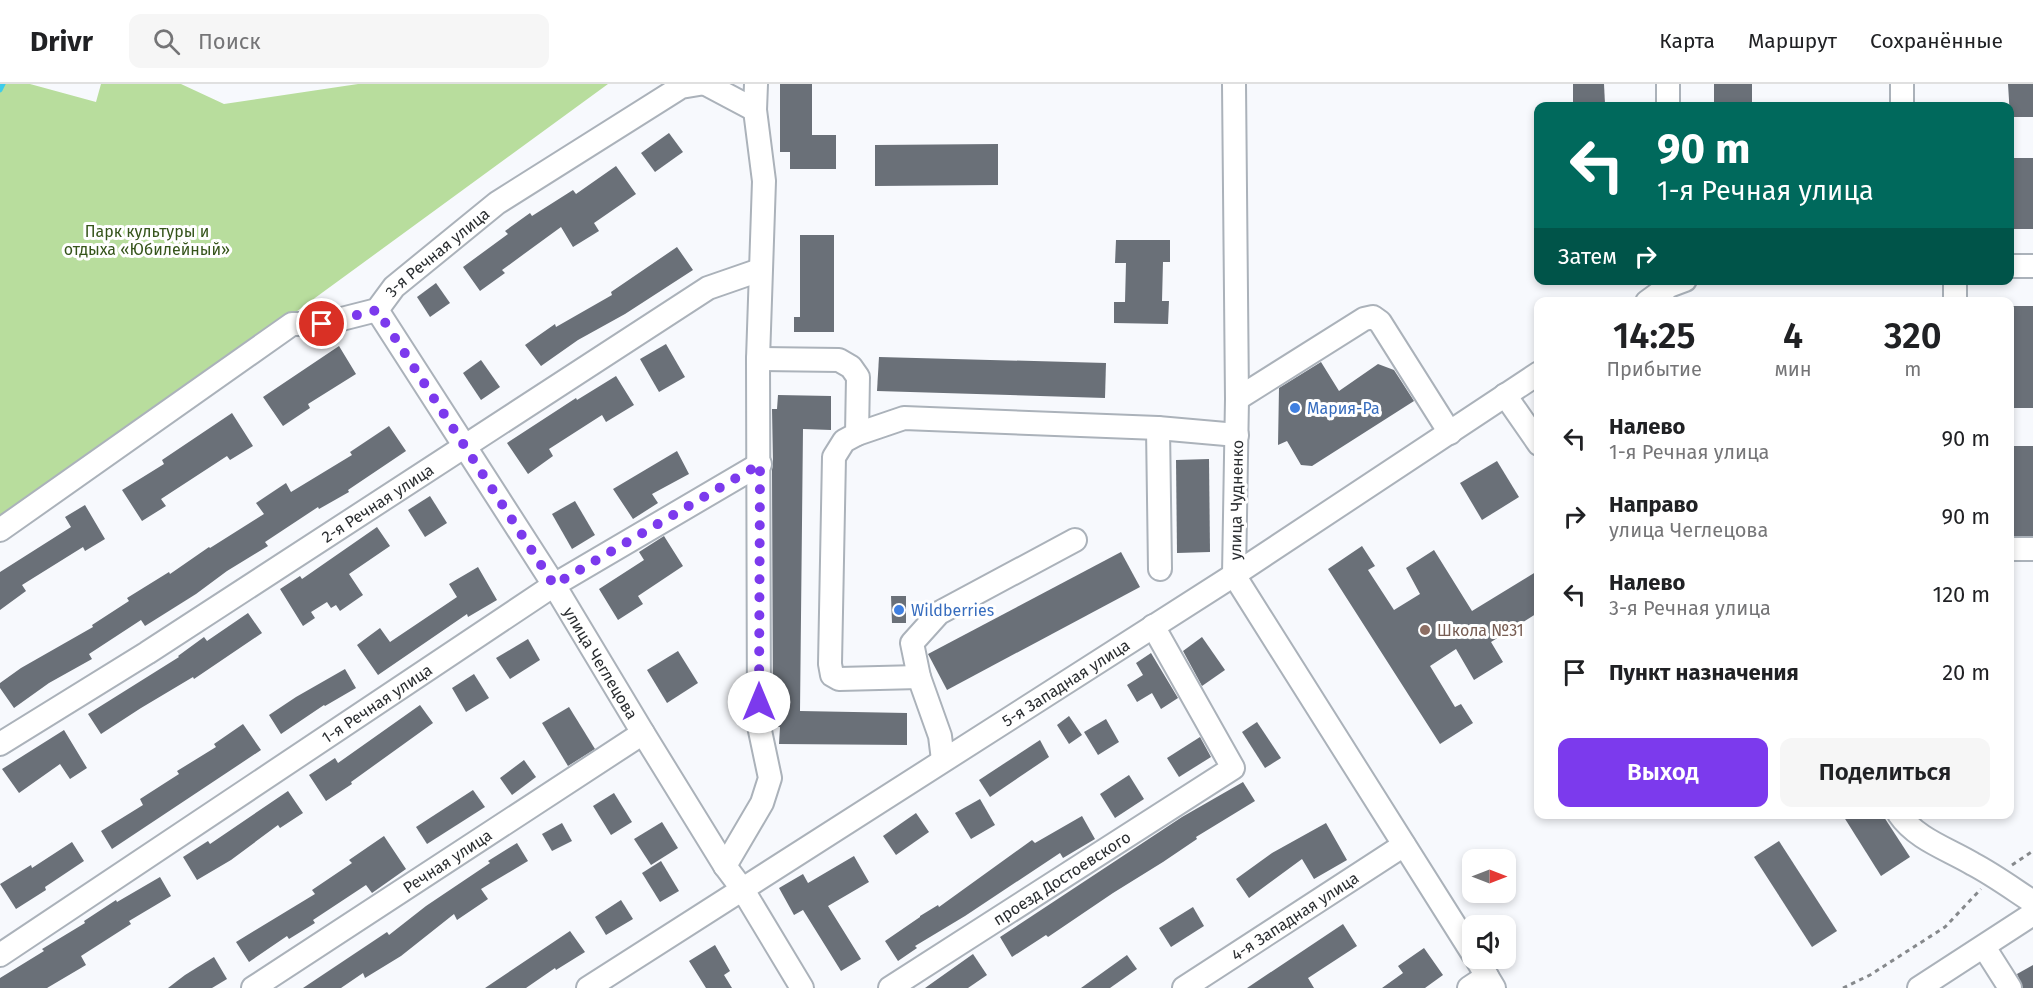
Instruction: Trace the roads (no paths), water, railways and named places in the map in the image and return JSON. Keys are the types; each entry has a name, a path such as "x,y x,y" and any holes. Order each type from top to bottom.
{"street":[{"name":"3-я Речная улица","path":"0,530 292,324 322,324 377,310 394,287 497,203 681,87 699,84"},
{"path":"706,84 755,110"},
{"path":"726,866 762,803 770,778 759,726 758,359 764,181 755,110 756,84"},
{"name":"улица Чудненко","path":"1234,84 1238,399 1234,575 1462,937"},
{"path":"1668,84 1668,102"},
{"path":"1902,84 1902,102"},
{"path":"2014,266 2033,266"},
{"name":"2-я Речная улица","path":"0,744 465,448 708,288 760,270"},
{"name":"улица Чеглецова","path":"377,310 554,585 802,988"},
{"path":"1238,399 1364,319 1373,317 1380,322 1450,433"},
{"path":"758,359 839,360 851,367 858,377 857,434"},
{"name":"5-я Западная улица","path":"588,988 1234,575 1534,376"},
{"path":"1505,395 1534,437"},
{"path":"919,677 839,679 832,675 830,664 834,457 844,441 857,434 904,418 1158,428 1237,435"},
{"path":"1158,428 1160,569"},
{"name":"1-я Речная улица","path":"0,955 554,585 760,464"},
{"path":"943,759 940,736 919,677 912,643 939,613 1075,540"},
{"path":"2014,549 2033,549"},
{"name":"проезд Достоевского","path":"890,988 1233,768 1153,626"},
{"name":"Речная улица","path":"253,988 643,733"},
{"path":"1905,819 1929,841 1993,876 2033,902"},
{"name":"4-я Западная улица","path":"1184,988 1404,845"},
{"path":"1919,988 2033,914"},
{"path":"1984,947 2010,988"}],"waterway":[{"path":"0,90 3,84"}],"place":[{"name":"Мария-Ра","path":"1295,408"},
{"name":"Wildberries","path":"899,610"},
{"name":"Школа №31","path":"1425,630"}],"park label":[{"name":"Парк культуры и отдыха «Юбилейный»","path":"147,240"}]}
